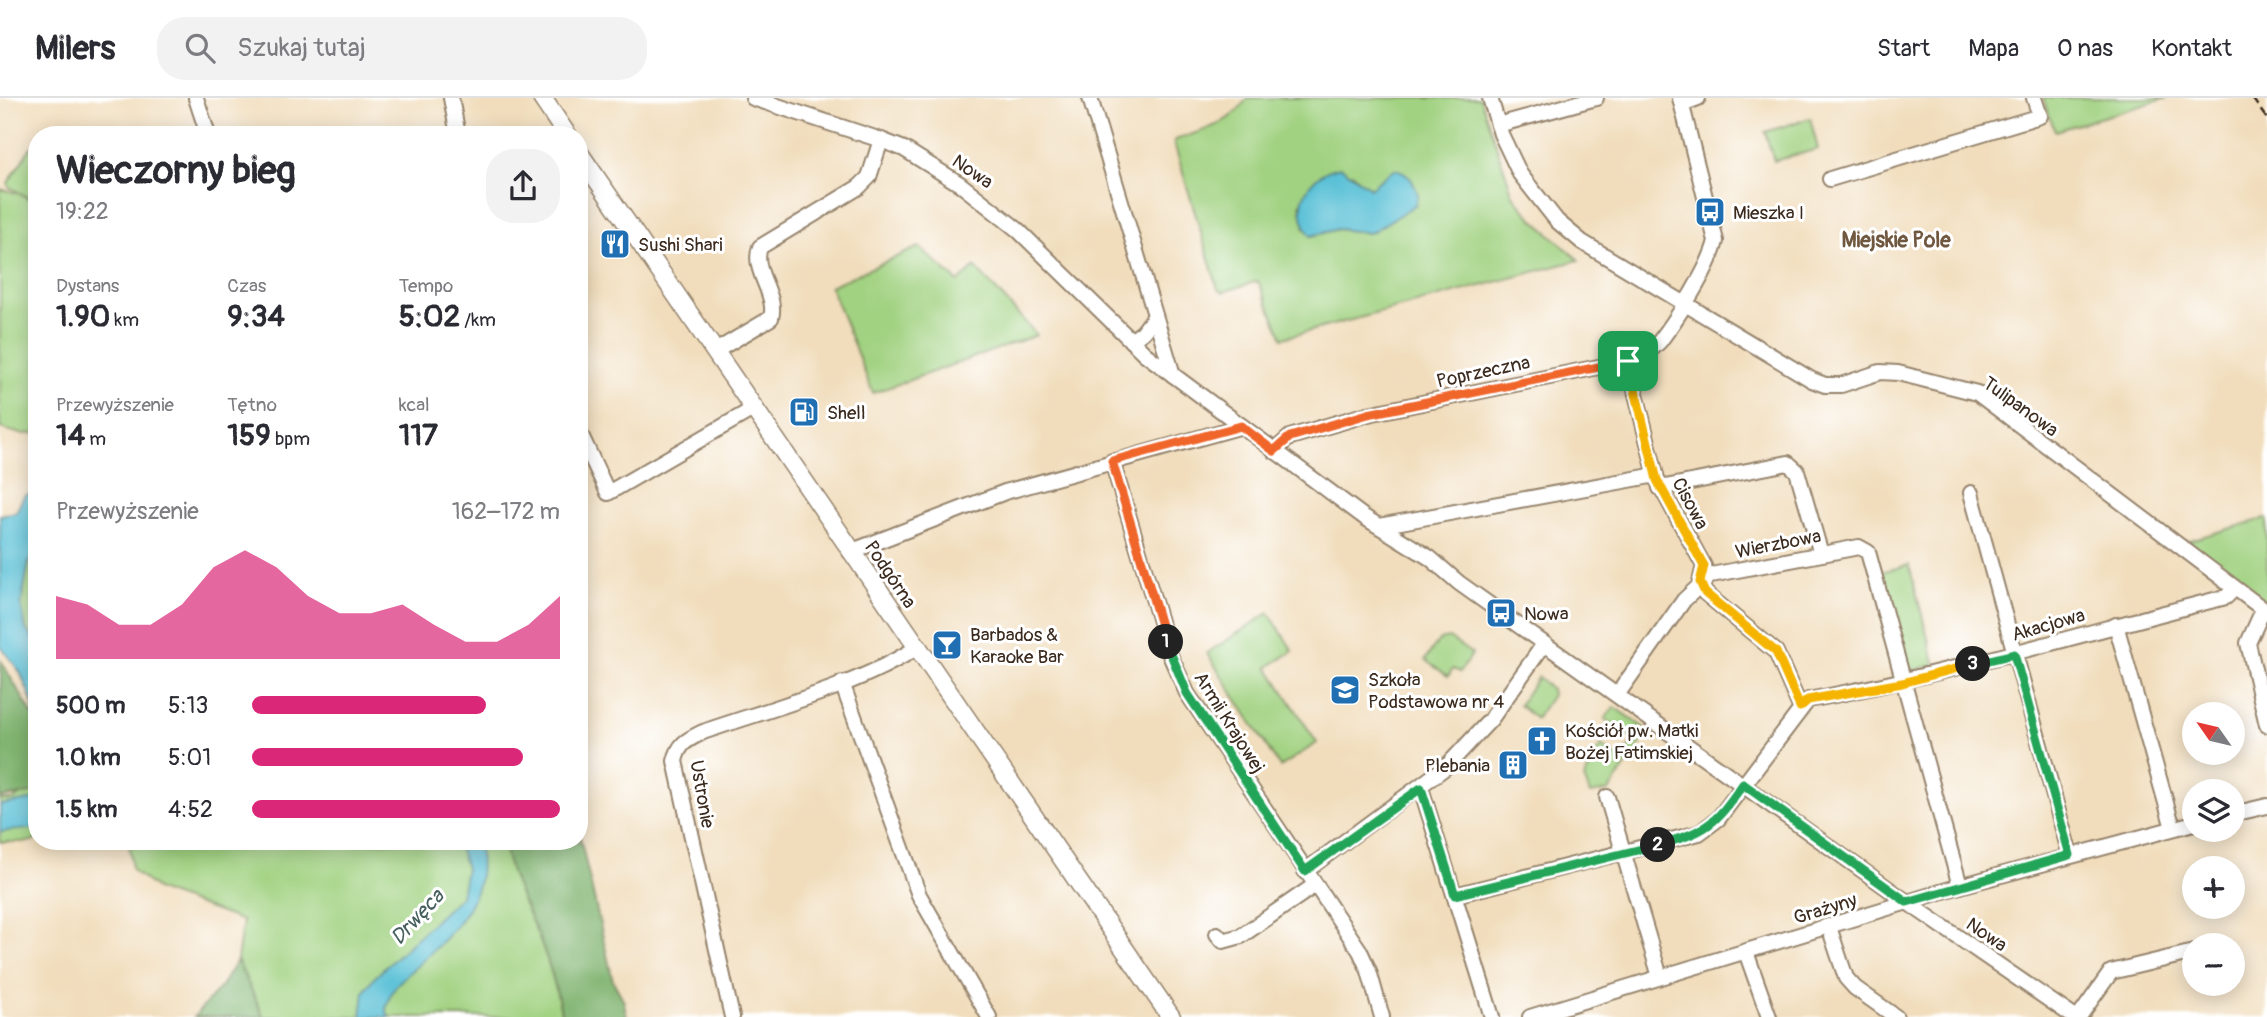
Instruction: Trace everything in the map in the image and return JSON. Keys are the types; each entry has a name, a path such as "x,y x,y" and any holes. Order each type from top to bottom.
{"main road":[{"path":"542,98 561,126"},
{"name":"Podgórna","path":"588,166 1171,1017"}],"street":[{"path":"196,98 205,126"},
{"path":"451,98 456,126"},
{"name":"Nowa","path":"753,98 881,139 909,152 989,204 1130,341 1274,451 1379,526 1430,558 1459,583 1907,902 2077,1017"},
{"path":"1090,98 1173,375"},
{"name":"Tulipanowa","path":"1490,98 1498,125 1520,174 1557,221 1582,242 1683,304 1825,385 1840,385 1880,372 1898,373 1977,393 2265,611"},
{"path":"1498,125 1596,98"},
{"path":"1683,304 1711,256 1716,241 1681,101 1698,98"},
{"path":"1830,179 2040,116 2034,98"},
{"path":"714,352 771,318 772,308 758,257 760,247 859,187 869,177 881,139"},
{"name":"Poprzeczna","path":"1274,451 1290,437 1368,414 1628,361 1643,355 1659,342 1683,304"},
{"path":"1130,341 1143,332 1155,316"},
{"name":"Cisowa","path":"1628,361 1658,482 1704,566 1700,582"},
{"path":"588,450 608,493 753,409"},
{"path":"850,552 1005,492 1241,426"},
{"name":"Armii Krajowej","path":"1112,461 1170,655 1187,693 1360,951 1369,971 1382,1017"},
{"path":"1379,526 1788,463 1797,471 1821,554"},
{"path":"1971,493 2070,855"},
{"name":"Wierzbowa","path":"1700,582 1711,575 1859,547 1868,552 1960,886"},
{"path":"1455,895 1699,833 1717,819 1800,707 1776,652 1713,601 1700,582 1617,695"},
{"name":"Akacjowa","path":"1800,707 1808,700 1902,683 2227,597 2234,589"},
{"path":"2265,611 2248,643 2267,725"},
{"path":"2116,625 2172,828"},
{"path":"1305,871 1421,788 1447,766 1491,719 1544,643"},
{"name":"Ustronie","path":"732,1017 675,761 678,748 684,741 703,732 842,683 896,661 916,648"},
{"path":"842,683 919,895 989,1017"},
{"path":"1421,788 1492,1017"},
{"path":"1607,797 1660,977"},
{"path":"2245,811 2267,806"},
{"name":"Grażyny","path":"1530,1017 1960,886 2182,826"},
{"path":"1217,934 1223,941 1241,936 1315,885"},
{"path":"1829,927 1846,978 1896,1017"},
{"path":"1746,952 1769,1017"},
{"path":"2077,1017 2111,972 2182,954"}],"green space":[{"path":"1247,98 1480,98 1513,195 1532,218 1579,260 1283,338 1258,281 1223,292 1218,289 1174,143 1175,140 1225,121","holes":["1352,173 1361,183 1371,188 1379,182 1415,205 1369,233 1338,229 1320,234 1305,229 1300,205 1305,198"]},
{"path":"2043,98 2167,98 2055,131"},
{"path":"1810,118 1818,149 1774,161 1765,132"},
{"path":"28,152 28,197 9,187 8,183"},
{"path":"0,189 21,194 28,199 28,434 0,428"},
{"path":"919,247 958,282 975,267 1037,335 873,393 830,286"},
{"path":"28,514 28,690 22,671 0,553"},
{"path":"2267,518 2267,608 2183,542"},
{"path":"1909,565 1935,665 1910,671 1881,572"},
{"path":"1269,613 1293,651 1268,667 1317,743 1280,767 1207,653"},
{"path":"1449,638 1472,654 1460,672 1453,669 1448,676 1425,660 1439,640"},
{"path":"1,661 28,707 28,793 0,798"},
{"path":"1538,677 1551,689 1552,695 1536,719 1519,705"},
{"path":"1614,707 1649,731 1609,791 1590,794 1584,778 1589,770 1586,767 1601,746 1620,760 1634,740 1605,719"},
{"path":"28,787 28,842 0,842 0,800 13,800"},
{"path":"130,850 505,850 513,879 550,967 562,1017 264,1017 237,960 243,921 158,890 132,870"},
{"path":"505,850 583,850 613,981 623,999 627,1017 562,1017 547,958 518,891"},
{"path":"237,960 264,1017 194,1017 221,986"}],"water":[{"path":"1341,167 1370,188 1394,169 1407,174 1418,194 1415,205 1370,233 1338,229 1311,236 1302,214 1305,193 1319,176"},
{"path":"28,494 28,567 21,605 28,632 28,691 20,672 0,646 0,515 16,512 24,496"},
{"path":"28,800 28,829 0,832 0,805"},
{"path":"460,850 479,850 480,877 468,909 446,937 391,993 386,1009 389,1017 361,1017 364,992 372,980 461,896 466,868"}],"railway":[{"path":"2252,98 2267,119"}],"place":[{"name":"Mieszka I","path":"1710,212"},
{"name":"Sushi Shari","path":"615,244"},
{"name":"Shell","path":"804,412"},
{"name":"Nowa","path":"1501,613"},
{"name":"Barbados & Karaoke Bar","path":"947,645"},
{"name":"Szkoła Podstawowa nr 4","path":"1345,690"},
{"name":"Kościół pw. Matki Bożej Fatimskiej","path":"1542,741"},
{"name":"Plebania","path":"1513,765"}],"district":[{"name":"Miejskie Pole","path":"1896,240"}],"route":[{"path":"1628,361 1657,480 1704,566 1700,582 1705,593 1776,652 1800,707 1808,700 1902,683 2014,654 2070,855 1907,902 1743,784 1717,819 1699,833 1455,895 1421,788 1305,871 1187,693 1170,655 1112,461 1241,426 1274,451 1290,437 1368,414 1628,361"}],"water label":[{"name":"Drwęca","path":"417,917"}]}
